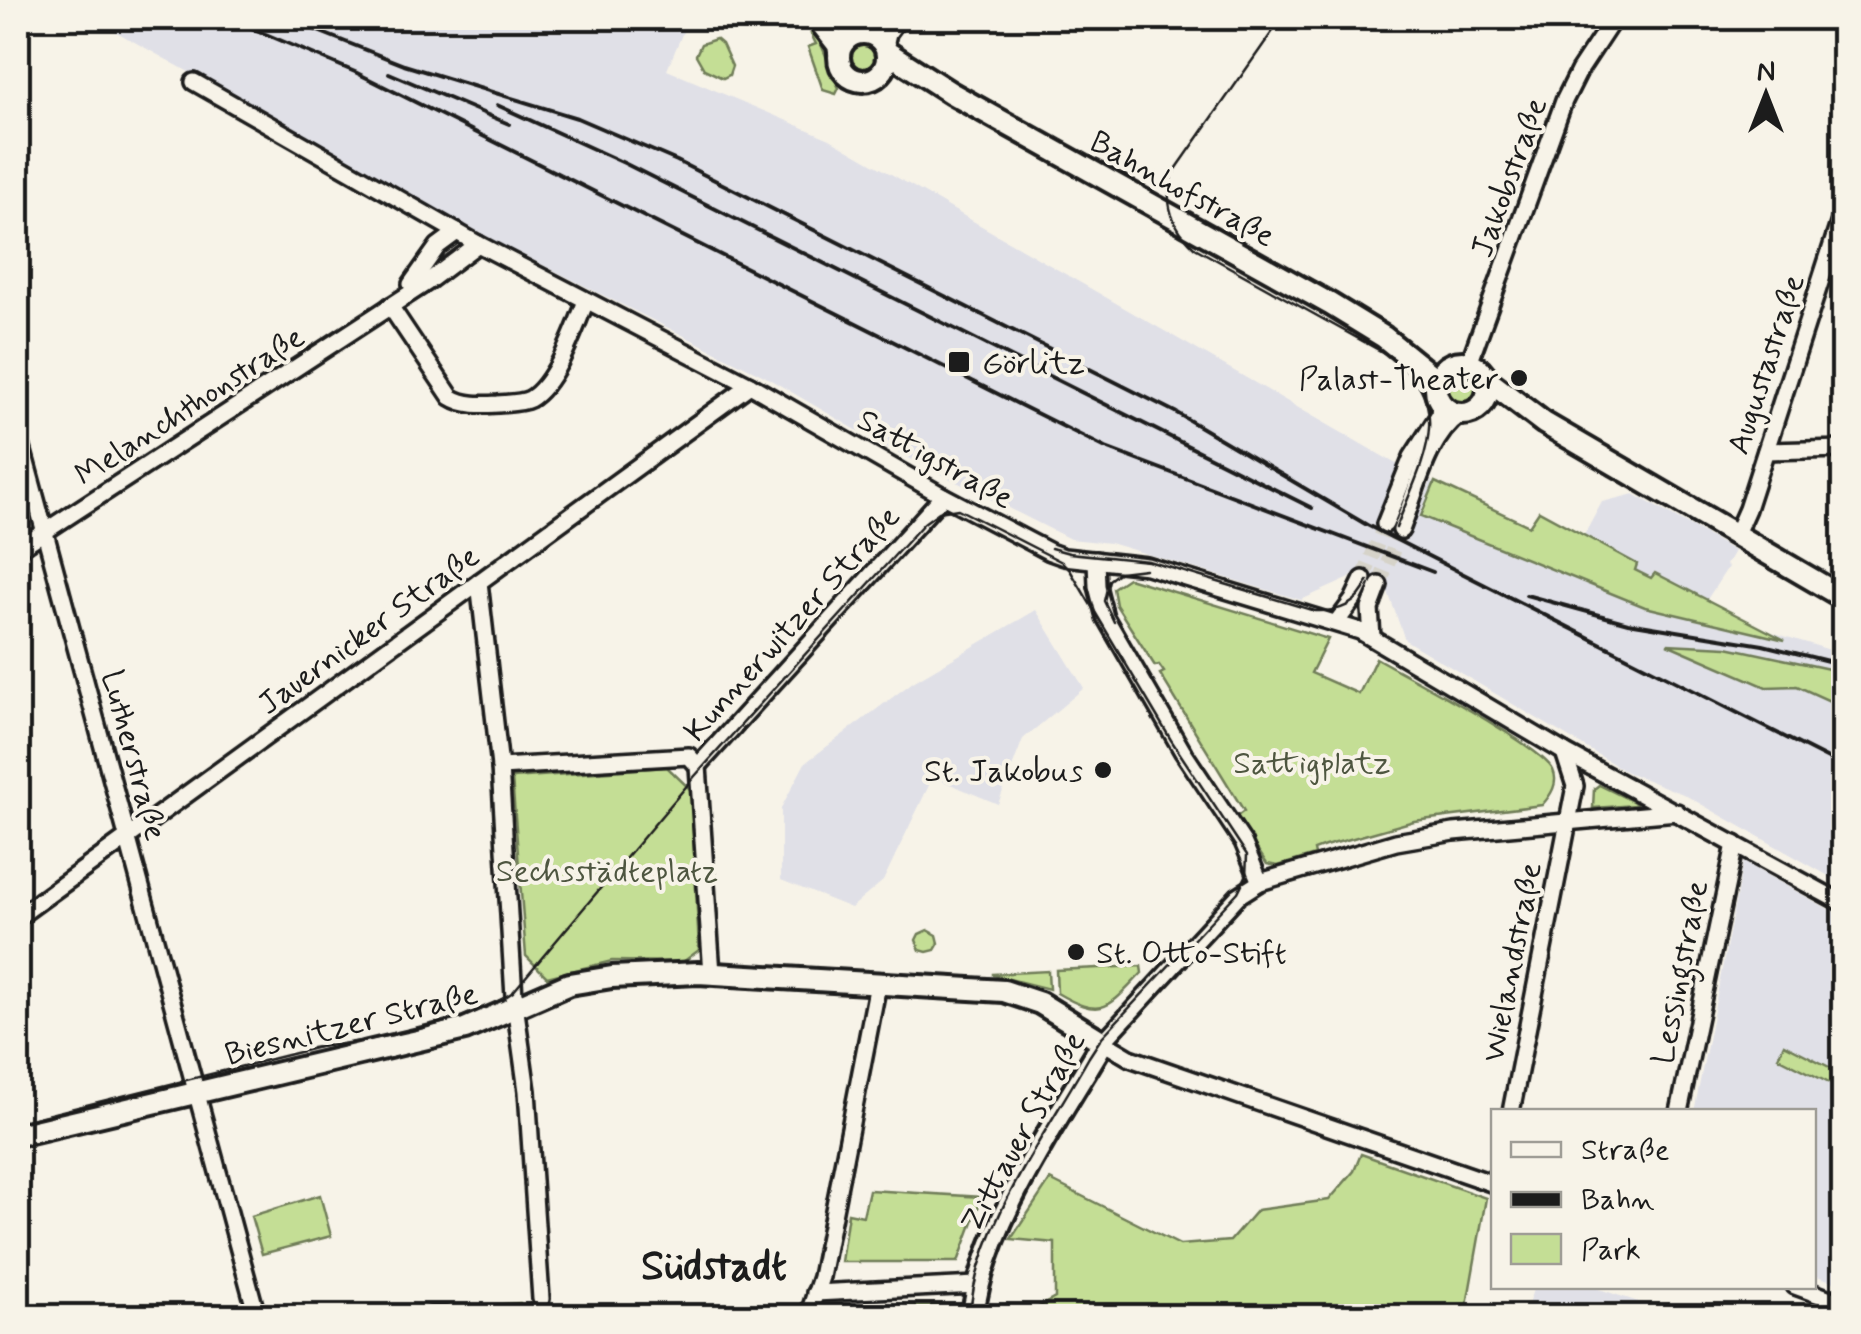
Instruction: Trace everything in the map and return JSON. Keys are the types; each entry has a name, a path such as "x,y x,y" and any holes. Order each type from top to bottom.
{"main road":[{"name":"Bahnhofstraße","path":"817,18 838,45 841,67 850,77 867,81 878,76 901,78 952,94"},
{"name":"Bahnhofstraße","path":"831,18 846,29 877,37 886,49 952,94 1330,304 1384,338 1453,369 1478,368 1486,379 1544,423 1844,598"},
{"path":"840,52 846,40 863,33"},
{"path":"878,76 886,66 886,49"},
{"path":"1440,402 1436,392 1453,369"},
{"path":"1470,411 1488,394 1486,379"},
{"name":"Bahnhofstraße","path":"1440,402 1447,410 1503,407 1544,423"},
{"name":"Biesnitzer Straße","path":"18,1135 465,1029 542,994 589,980 712,974 1019,994 1048,1007 1103,1042"},
{"name":"Zittauer Straße","path":"973,1316 977,1286 1004,1213 1103,1042"}],"street":[{"path":"863,33 882,18"},
{"path":"886,49 888,33 899,18"},
{"name":"Jakobstraße","path":"1453,369 1564,101 1614,18"},
{"name":"Sattigstraße","path":"194,82 478,244 750,385 943,496 1054,554 1148,566 1372,637 1564,752 1844,904"},
{"name":"Augustastraße","path":"1735,536 1844,208"},
{"name":"Melanchthonstraße","path":"390,306 422,272 438,246 457,232"},
{"name":"Melanchthonstraße","path":"18,549 390,306 478,244"},
{"path":"390,306 451,398 465,404 488,405 529,400 543,388 568,346 586,301"},
{"name":"Jauernicker Straße","path":"18,917 750,385"},
{"path":"1385,524 1412,456 1438,416 1440,402"},
{"path":"1401,530 1438,439 1448,424 1470,411"},
{"name":"Lutherstraße","path":"18,432 258,1316"},
{"path":"1766,451 1844,448"},
{"name":"Kunnerwitzer Straße","path":"712,974 698,766 943,496"},
{"path":"1096,560 1097,586 1105,617 1183,752 1242,842 1260,882"},
{"path":"479,582 500,767 515,1009 527,1091 542,1299"},
{"path":"1336,623 1371,582 1372,637"},
{"path":"1564,752 1575,786 1566,822 1677,812"},
{"path":"500,767 689,756 698,766"},
{"name":"Zittauer Straße","path":"1103,1042 1238,896 1260,882 1396,842 1454,832 1566,822"},
{"name":"Wielandstraße","path":"1512,1109 1566,822"},
{"name":"Lessingstraße","path":"1680,1109 1735,844"},
{"path":"808,1316 878,984"},
{"path":"1103,1042 1130,1058 1491,1183"},
{"path":"815,1293 977,1286"},
{"path":"1802,1289 1844,1304"},
{"path":"431,1316 445,1316"}],"shaded area":[{"path":"91,18 684,18 688,20 667,70 830,139 1398,465 1375,520 1410,534 1431,481 1732,620 1843,654 1843,884 1683,794 1627,772 1405,640 1387,589 1352,575 1301,600 1110,543 1070,539 877,442 764,376 497,242"},
{"path":"1634,494 1734,551 1706,601 1655,573 1652,579 1634,569 1636,564 1584,535 1602,502"},
{"name":"St. Jakobus","path":"1036,610 1084,688 1023,739 998,804 933,777 883,881 851,908 781,880 781,808 805,763 913,682"},
{"path":"1743,862 1843,917 1843,1285 1816,1276 1816,1109 1695,1109"},
{"path":"1533,1289 1599,1289 1681,1316 1534,1316 1525,1313"}],"green space":[{"path":"811,34 815,34 825,54 839,88 836,94 823,90 808,47 816,44"},
{"path":"716,39 732,66 723,78 704,69 696,55 701,44"},
{"path":"863,42 874,46 878,57 874,68 863,72 852,68 848,57 852,46"},
{"path":"1462,372 1474,377 1479,389 1474,401 1462,406 1450,401 1445,389 1450,377"},
{"path":"1435,482 1529,526 1539,511 1637,564 1635,570 1651,578 1655,573 1785,640 1645,607 1421,516"},
{"name":"Sattigplatz","path":"1128,578 1328,639 1311,673 1359,694 1376,658 1525,744 1553,770 1555,784 1551,793 1542,805 1414,821 1325,846 1314,850 1315,855 1278,866 1267,864 1236,817 1244,811 1160,674 1164,672 1159,665 1155,666 1116,605 1113,588"},
{"path":"1667,644 1727,647 1843,672 1843,707 1797,686 1766,687"},
{"name":"Sechsstädteplatz","path":"667,767 691,790 699,950 683,962 612,961 547,977 526,956 512,778"},
{"path":"1599,785 1636,805 1593,808 1594,789"},
{"path":"928,930 937,935 939,943 935,950 927,952 920,950 916,940"},
{"path":"1141,966 1142,973 1104,1006 1085,1006 1057,993 1056,970"},
{"path":"1048,971 1049,989 993,975 993,974"},
{"path":"1784,1044 1843,1074 1843,1090 1778,1057"},
{"path":"1361,1154 1486,1198 1465,1316 1022,1316 1055,1298 1055,1243 1011,1239 1050,1180 1180,1245 1230,1241 1257,1210 1329,1200 1354,1171"},
{"path":"869,1190 982,1197 958,1262 841,1262 848,1213 863,1216"},
{"path":"320,1195 331,1236 262,1254 251,1216"},
{"path":"520,1303 531,1316 458,1316 460,1307"},
{"path":"954,1306 953,1316 832,1316 832,1307"}],"tunnel":[{"path":"1363,579 1385,524"},
{"path":"1379,585 1401,530"}],"tram line":[{"path":"1282,18 1172,175 1172,215 1195,248 1393,358 1413,377 1425,396 1428,438 1396,528"},
{"path":"312,1048 389,1036 444,1022 470,1014 513,992 695,776 924,523 939,512 958,509 1062,562 1070,570 1171,740 1247,855 1246,876 1238,892 1102,1037 1089,1057 999,1216 975,1283 970,1316"},
{"path":"1051,548 1148,561 1315,611 1347,605 1359,596 1368,581"},
{"path":"1114,622 1104,601 1109,580 1120,572 1145,569"},
{"path":"18,1122 327,1045"}],"railway":[{"path":"228,18 355,72 1106,448 1433,572"},
{"path":"285,18 404,65 577,118 677,161 1175,412 1367,525 1844,767"},
{"path":"389,73 509,124"},
{"path":"497,105 624,163 1312,508"},
{"path":"1526,595 1628,623 1763,645 1844,665"}],"place":[{"name":"Görlitz","path":"959,362"},
{"name":"Palast-Theater","path":"1519,378"},
{"name":"St. Jakobus","path":"1103,770"},
{"name":"St. Otto-Stift","path":"1076,952"}],"district":[{"name":"Südstadt","path":"714,1264"}]}
